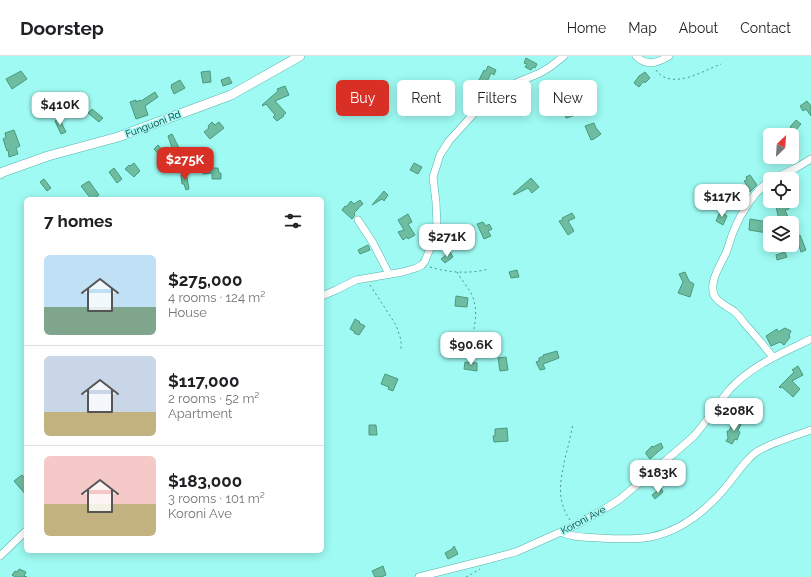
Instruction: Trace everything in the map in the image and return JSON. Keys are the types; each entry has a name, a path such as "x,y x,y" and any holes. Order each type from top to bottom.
{"street":[{"name":"Funguoni Rd","path":"0,174 48,156 118,137 231,95 300,56"},
{"path":"324,295 356,280 403,272 422,265 435,236 437,219 433,177 440,155 449,141 487,99 504,88 540,73 564,56"},
{"path":"636,56 644,62 651,63 657,62 669,56"},
{"path":"788,172 811,158"},
{"path":"763,186 745,209 736,224 726,253 719,266 712,291 716,298 736,312 773,357"},
{"path":"358,220 373,243 389,274"},
{"path":"435,236 452,234 471,229"},
{"name":"Koroni Ave","path":"419,577 516,552 574,526 596,514 620,498 661,466 693,438 731,388 748,374 773,357 811,339"},
{"path":"561,532 567,535 613,539 651,537 668,532 688,522 714,501 755,452 811,430"},
{"path":"0,556 24,533"}],"path":[{"path":"651,63 662,76 674,80 695,75 721,64"},
{"path":"422,265 457,272 475,272 489,269"},
{"path":"457,272 471,294 476,313 469,348"},
{"path":"365,278 396,325 401,340 401,349"},
{"path":"573,423 560,485 561,499 565,513 574,526"}],"building":[{"path":"526,58 537,64 535,68 533,67 531,70 525,67 527,64 524,63"},
{"path":"488,66 496,70 494,75 491,73 488,80 479,80 484,70 486,71"},
{"path":"21,71 27,79 12,89 6,79"},
{"path":"210,71 211,82 203,83 201,72"},
{"path":"645,72 650,78 645,83 644,81 639,87 634,83 639,76"},
{"path":"229,77 232,83 223,86 221,80"},
{"path":"180,80 185,88 174,94 171,85"},
{"path":"285,86 289,95 275,101 286,113 277,121 273,117 275,115 266,104 263,106 262,105 278,91 277,89"},
{"path":"155,92 158,97 145,106 148,115 136,119 130,102 136,100 136,102 141,101"},
{"path":"807,101 811,106 811,116 806,109 803,111 800,106"},
{"path":"92,109 103,118 99,122 88,113"},
{"path":"59,118 66,132 61,134 55,121"},
{"path":"796,120 801,124 798,128 790,127"},
{"path":"212,122 215,125 219,122 224,128 210,139 204,132 209,128 208,126"},
{"path":"594,123 601,134 591,140 585,126"},
{"path":"14,130 20,146 16,148 18,154 9,157 8,150 7,151 3,139 6,137 5,133"},
{"path":"172,134 182,154 175,157 168,136"},
{"path":"158,145 168,157 161,165 157,162 161,157 154,149"},
{"path":"134,163 140,171 134,177 125,169"},
{"path":"414,163 422,167 418,174 410,170"},
{"path":"114,168 122,179 117,183 109,172"},
{"path":"203,168 218,168 219,173 221,173 221,179 212,179 212,173 203,174"},
{"path":"186,172 189,189 186,190 184,184 182,184 181,175"},
{"path":"750,175 757,185 751,191 746,193 744,188 748,187 744,181 747,180 746,177"},
{"path":"531,178 539,187 532,193 528,188 514,195 513,194"},
{"path":"44,179 51,188 47,191 40,182"},
{"path":"89,181 99,195 96,197 89,197 81,186"},
{"path":"384,191 388,195 384,201 382,199 372,205"},
{"path":"360,200 363,204 354,213 355,215 352,219 342,210 351,201 354,204"},
{"path":"776,208 789,208 785,210 788,216 778,216"},
{"path":"720,212 727,216 723,225 716,221"},
{"path":"572,213 575,218 568,221 574,231 568,235 559,221 563,220 562,218"},
{"path":"408,214 412,222 408,224 415,235 408,239 407,237 403,240 398,232 404,230 398,220"},
{"path":"750,219 763,221 763,232 749,230"},
{"path":"483,222 486,226 489,224 492,229 488,231 491,236 484,239 477,224"},
{"path":"799,236 806,250 801,252 799,246"},
{"path":"368,245 370,250 360,254 358,250"},
{"path":"450,252 453,257 445,263 441,259"},
{"path":"785,252 787,257 777,260 776,255"},
{"path":"517,270 519,277 511,278 509,272"},
{"path":"685,272 689,281 694,284 690,297 678,293 683,282 679,274"},
{"path":"456,296 468,298 467,307 455,306"},
{"path":"355,319 365,326 359,335 350,329"},
{"path":"785,328 791,331 789,335 790,337 784,345 780,342 771,346 766,336 777,329 778,332"},
{"path":"557,351 559,358 543,364 545,369 540,370 536,362 539,361 539,358 544,356 543,355"},
{"path":"506,357 508,370 500,371 498,358"},
{"path":"465,362 477,363 477,371 464,369"},
{"path":"798,366 803,375 792,381 800,389 793,397 782,387 779,387 794,372 792,370"},
{"path":"385,374 398,379 393,391 388,389 389,387 381,384"},
{"path":"734,420 741,424 738,431 740,432 737,440 735,439 732,444 726,441 728,438 727,431 729,431"},
{"path":"369,425 376,425 377,435 369,435"},
{"path":"507,428 508,441 494,442 493,436 495,436 495,429"},
{"path":"661,443 663,448 650,459 646,452 652,446 653,447"},
{"path":"22,475 24,477 24,493 14,481"},
{"path":"661,488 663,492 655,499 652,495"},
{"path":"454,546 458,554 448,559 445,553"},
{"path":"383,566 386,575 375,577 372,571"},
{"path":"19,569 26,572 24,576 27,577 15,577 12,575"}]}
